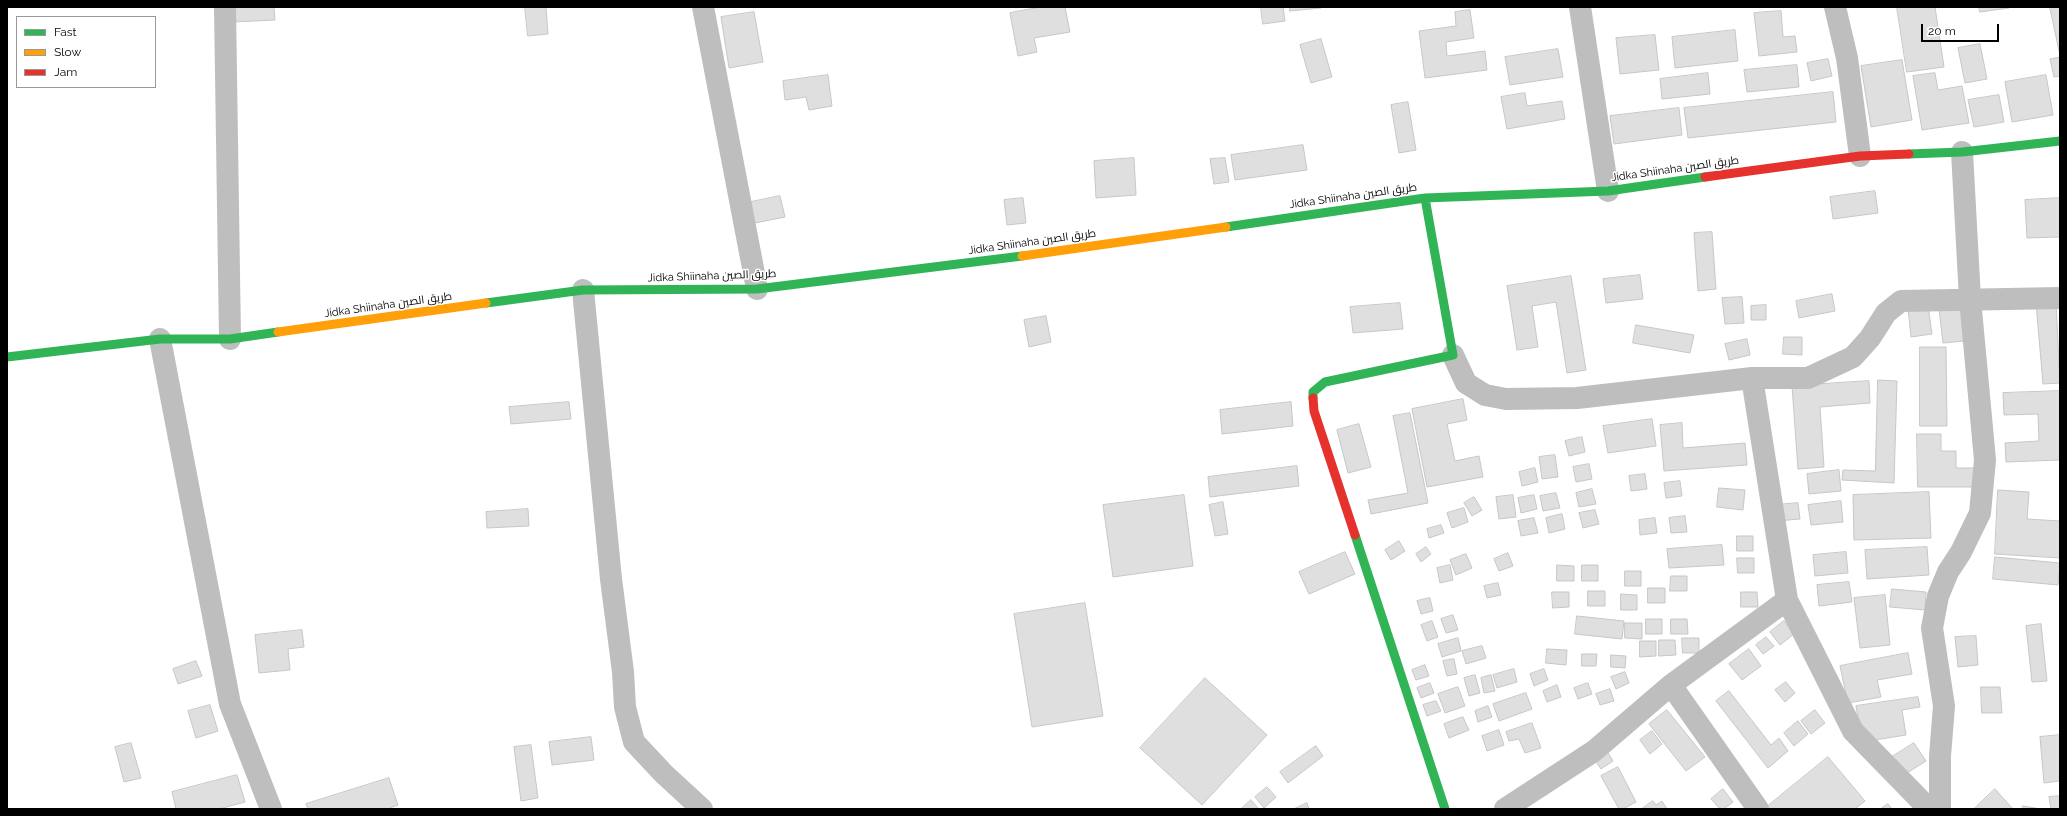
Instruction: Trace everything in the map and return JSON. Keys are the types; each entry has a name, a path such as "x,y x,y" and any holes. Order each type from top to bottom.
{"main road":[{"name":"Jidka Shiinaha طريق الصين","path":"7,357 160,339 230,338 583,290 756,289 1035,254 1425,198 1608,191 1860,156 1962,152 2060,141"},
{"path":"1425,198 1453,355 1325,382 1313,392 1314,411 1446,809"}],"street":[{"path":"225,7 230,338"},
{"path":"703,7 756,289"},
{"path":"1580,7 1608,191"},
{"path":"1835,7 1846,58 1860,156"},
{"path":"1940,809 1940,756 1944,706 1932,628 1938,596 1948,572 1961,552 1980,513 1985,460 1970,299 1962,152"},
{"path":"583,290 611,579 623,672 625,707 634,742 664,774 702,809"},
{"path":"1453,355 1466,383 1486,394 1506,399 1576,398 1752,378 1808,378 1853,357 1870,338 1886,313 1901,301 2060,298"},
{"path":"160,339 230,704 271,809"},
{"path":"1752,378 1787,600 1852,731 1929,809"},
{"path":"1505,809 1594,751 1671,685 1787,600"},
{"path":"1671,685 1758,809"}],"building":[{"path":"233,7 274,7 275,20 233,22"},
{"path":"525,7 546,7 548,34 528,36"},
{"path":"1041,7 1065,7 1070,32 1034,38 1037,52 1018,56 1010,13"},
{"path":"1261,7 1283,7 1285,21 1263,24"},
{"path":"1290,7 1321,7 1321,8 1290,11"},
{"path":"1897,7 1935,7 1944,67 1907,72"},
{"path":"1979,7 2009,7 2009,8 1980,12"},
{"path":"2050,7 2060,7 2060,57"},
{"path":"1470,10 1474,38 1446,42 1447,56 1485,51 1487,70 1425,78 1419,31 1456,26 1455,12"},
{"path":"1781,11 1783,37 1795,36 1797,52 1759,56 1754,13"},
{"path":"754,12 763,62 729,68 721,17"},
{"path":"1735,30 1738,61 1675,68 1672,37"},
{"path":"1655,35 1659,70 1620,74 1616,38"},
{"path":"1321,39 1332,77 1311,83 1300,45"},
{"path":"1980,44 1987,79 1965,83 1958,48"},
{"path":"1558,49 1563,77 1510,85 1505,57"},
{"path":"2060,57 2060,76 2054,77 2050,59"},
{"path":"1828,59 1832,76 1811,81 1807,63"},
{"path":"1902,60 1912,120 1871,127 1861,66"},
{"path":"1797,65 1799,87 1747,92 1744,70"},
{"path":"1708,73 1710,94 1662,99 1660,79"},
{"path":"1935,73 1938,90 1962,86 1969,123 1922,130 1913,76"},
{"path":"828,75 832,106 809,110 806,97 785,100 783,81"},
{"path":"2046,75 2053,115 2012,122 2005,82"},
{"path":"1833,92 1836,122 1688,138 1684,108"},
{"path":"1525,93 1527,106 1562,101 1565,119 1507,129 1501,97"},
{"path":"1999,95 2004,122 1974,127 1968,100"},
{"path":"1408,102 1416,150 1399,153 1391,105"},
{"path":"1679,108 1682,135 1614,144 1610,116"},
{"path":"1303,145 1307,170 1235,180 1231,155"},
{"path":"1134,158 1136,195 1096,198 1094,161"},
{"path":"1225,158 1229,182 1214,184 1210,159"},
{"path":"1875,191 1878,213 1833,219 1830,197"},
{"path":"780,196 785,217 750,224 746,203"},
{"path":"1023,198 1026,223 1007,225 1004,200"},
{"path":"2060,198 2060,237 2027,238 2025,200"},
{"path":"1712,232 1716,289 1698,291 1694,233"},
{"path":"1640,275 1643,299 1606,303 1603,279"},
{"path":"1571,276 1586,370 1567,373 1556,302 1532,306 1538,347 1517,350 1507,286"},
{"path":"1832,294 1835,311 1799,318 1796,301"},
{"path":"1742,297 1744,323 1725,324 1722,298"},
{"path":"2056,302 2060,383 2043,384 2036,303"},
{"path":"1400,303 1403,329 1353,333 1350,307"},
{"path":"1766,305 1766,320 1751,320 1751,306"},
{"path":"1928,306 1932,334 1911,337 1908,308"},
{"path":"1961,306 1965,341 1943,343 1939,309"},
{"path":"1046,316 1051,342 1029,347 1024,320"},
{"path":"1636,325 1694,335 1690,353 1633,343"},
{"path":"1784,337 1802,337 1802,355 1783,354"},
{"path":"1747,339 1750,355 1729,360 1725,344"},
{"path":"1920,347 1946,347 1947,426 1920,426"},
{"path":"1878,380 1897,381 1894,483 1842,480 1843,470 1875,471"},
{"path":"1869,381 1870,403 1820,407 1824,467 1798,469 1792,386"},
{"path":"2060,391 2060,460 2006,462 2005,443 2039,441 2038,414 2004,415 2003,393"},
{"path":"1463,399 1467,420 1447,424 1455,461 1479,456 1483,477 1427,487 1412,409"},
{"path":"569,402 571,419 511,424 509,407"},
{"path":"1291,402 1293,426 1222,434 1220,410"},
{"path":"1410,413 1428,503 1371,514 1368,500 1408,493 1393,416"},
{"path":"1652,419 1656,446 1608,453 1603,426"},
{"path":"1682,423 1683,448 1745,443 1747,465 1664,471 1660,425"},
{"path":"1359,424 1371,467 1348,473 1337,430"},
{"path":"1917,434 1941,434 1941,451 1956,451 1956,468 1974,468 1974,487 1918,487"},
{"path":"1582,437 1585,452 1569,456 1565,441"},
{"path":"1555,455 1558,477 1542,479 1539,457"},
{"path":"1589,464 1592,479 1576,482 1573,467"},
{"path":"1297,466 1299,486 1210,497 1208,477"},
{"path":"1535,468 1538,482 1522,486 1519,472"},
{"path":"1839,470 1841,491 1809,494 1807,474"},
{"path":"1645,474 1647,489 1631,491 1629,476"},
{"path":"1680,481 1682,496 1666,498 1664,483"},
{"path":"1719,488 1745,490 1743,510 1717,507"},
{"path":"1592,489 1596,504 1579,507 1576,493"},
{"path":"1998,490 2029,492 2027,519 2060,521 2060,558 1995,554"},
{"path":"1929,492 1931,538 1854,540 1853,495"},
{"path":"1556,493 1560,508 1543,511 1540,496"},
{"path":"1184,495 1193,566 1113,577 1103,505"},
{"path":"1513,495 1516,517 1499,519 1496,497"},
{"path":"1534,495 1537,509 1521,513 1518,498"},
{"path":"1474,497 1482,510 1472,516 1464,503"},
{"path":"1841,501 1843,522 1811,525 1808,505"},
{"path":"1223,502 1228,534 1215,536 1209,505"},
{"path":"1798,503 1800,519 1778,521 1776,505"},
{"path":"1464,508 1468,522 1452,528 1447,513"},
{"path":"528,509 529,526 487,528 486,512"},
{"path":"1595,510 1599,524 1583,528 1579,513"},
{"path":"1562,514 1565,529 1549,533 1546,518"},
{"path":"1685,516 1687,532 1671,533 1669,518"},
{"path":"1534,518 1538,533 1521,536 1518,521"},
{"path":"1655,518 1657,533 1640,535 1639,520"},
{"path":"1441,525 1444,533 1429,538 1427,529"},
{"path":"1737,536 1753,536 1753,551 1737,551"},
{"path":"1399,541 1405,551 1391,560 1385,550"},
{"path":"1722,545 1724,565 1669,568 1667,549"},
{"path":"1426,547 1431,554 1421,562 1416,554"},
{"path":"1927,547 1929,575 1867,579 1865,550"},
{"path":"1345,552 1355,574 1309,594 1299,572"},
{"path":"1846,552 1848,573 1815,576 1813,555"},
{"path":"1508,553 1513,566 1499,571 1494,559"},
{"path":"1466,554 1472,568 1456,575 1450,560"},
{"path":"1995,557 2060,563 2058,585 1993,579"},
{"path":"1737,558 1754,558 1754,573 1738,573"},
{"path":"1450,565 1453,580 1440,583 1437,568"},
{"path":"1557,565 1574,566 1574,581 1557,581"},
{"path":"1582,565 1598,565 1598,581 1582,581"},
{"path":"1625,571 1641,571 1641,586 1625,586"},
{"path":"1671,576 1687,576 1687,591 1670,591"},
{"path":"1849,582 1852,602 1819,606 1817,585"},
{"path":"1498,583 1501,595 1487,598 1484,586"},
{"path":"1648,588 1665,588 1665,603 1648,603"},
{"path":"1892,589 1926,592 1925,610 1890,607"},
{"path":"1588,591 1605,591 1605,606 1588,606"},
{"path":"1552,592 1569,592 1569,607 1553,608"},
{"path":"1741,592 1757,592 1758,607 1741,607"},
{"path":"1621,594 1637,595 1637,610 1621,610"},
{"path":"1885,595 1890,645 1860,648 1854,598"},
{"path":"1430,598 1433,611 1421,614 1417,601"},
{"path":"1085,603 1103,716 1032,727 1014,614"},
{"path":"1453,615 1458,630 1446,633 1441,619"},
{"path":"1577,616 1624,621 1622,639 1575,634"},
{"path":"1646,619 1662,619 1662,634 1646,634"},
{"path":"1671,619 1687,619 1688,634 1671,634"},
{"path":"1432,621 1438,637 1427,641 1421,625"},
{"path":"1784,621 1794,634 1780,645 1770,632"},
{"path":"1625,623 1642,623 1642,639 1625,638"},
{"path":"2041,624 2047,681 2032,682 2026,626"},
{"path":"302,630 304,647 288,649 290,670 259,673 255,635"},
{"path":"1976,636 1978,665 1958,667 1955,637"},
{"path":"1766,637 1774,646 1763,654 1756,645"},
{"path":"1458,638 1461,651 1442,657 1438,644"},
{"path":"1682,638 1699,638 1699,653 1683,653"},
{"path":"1659,640 1675,640 1676,655 1659,656"},
{"path":"1640,641 1656,641 1656,656 1640,657"},
{"path":"1482,646 1486,658 1466,664 1462,651"},
{"path":"1547,649 1567,650 1566,665 1546,663"},
{"path":"1749,649 1761,666 1742,680 1729,664"},
{"path":"1908,653 1912,674 1877,680 1881,697 1848,703 1840,666"},
{"path":"1582,654 1597,654 1596,666 1582,666"},
{"path":"1611,655 1626,656 1625,668 1611,667"},
{"path":"1454,659 1457,674 1447,676 1443,661"},
{"path":"196,661 202,676 178,684 173,669"},
{"path":"1425,665 1429,676 1416,680 1412,670"},
{"path":"1514,669 1517,682 1497,688 1493,675"},
{"path":"1544,669 1548,680 1534,686 1530,674"},
{"path":"1625,672 1629,683 1616,689 1611,677"},
{"path":"1475,675 1480,693 1469,696 1464,678"},
{"path":"1491,675 1495,691 1484,693 1481,678"},
{"path":"1205,678 1267,735 1202,805 1140,748"},
{"path":"1786,682 1795,693 1785,702 1775,690"},
{"path":"1430,683 1434,693 1421,698 1417,688"},
{"path":"1588,683 1592,694 1578,699 1574,688"},
{"path":"1557,685 1561,697 1547,702 1543,691"},
{"path":"1458,687 1465,706 1445,713 1438,694"},
{"path":"1981,687 2000,687 2002,713 1982,713"},
{"path":"1610,689 1614,701 1600,705 1596,694"},
{"path":"1729,691 1771,745 1779,738 1788,751 1768,768 1716,701"},
{"path":"1526,693 1532,709 1499,721 1493,704"},
{"path":"1918,697 1920,707 1902,710 1906,735 1862,742 1856,706"},
{"path":"1436,701 1441,711 1427,716 1423,705"},
{"path":"210,705 218,731 196,738 188,711"},
{"path":"1488,706 1492,717 1478,722 1475,711"},
{"path":"1667,710 1705,757 1686,771 1649,724"},
{"path":"1815,710 1825,723 1811,734 1801,721"},
{"path":"1463,717 1469,730 1449,738 1444,724"},
{"path":"1798,721 1808,734 1794,746 1784,733"},
{"path":"1532,723 1541,748 1525,753 1519,739 1509,741 1506,732"},
{"path":"1499,730 1504,745 1487,751 1482,736"},
{"path":"1652,731 1662,744 1650,754 1640,740"},
{"path":"2060,735 2060,781 2044,783 2040,737"},
{"path":"591,737 594,760 552,765 549,742"},
{"path":"131,743 141,778 124,782 115,747"},
{"path":"1914,743 1926,761 1899,778 1887,760"},
{"path":"531,745 538,798 521,801 514,747"},
{"path":"1316,746 1323,756 1288,783 1280,772"},
{"path":"1605,748 1613,761 1601,769 1592,756"},
{"path":"1828,757 1865,801 1855,809 1764,809"},
{"path":"1618,767 1636,802 1623,809 1619,809 1601,776"},
{"path":"237,775 245,802 219,809 176,809 172,792"},
{"path":"389,778 398,805 387,809 308,809 306,804"},
{"path":"1267,787 1276,797 1264,808 1255,797"},
{"path":"1723,789 1733,802 1724,809 1720,809 1711,799"},
{"path":"1995,789 2013,809 1974,809"},
{"path":"2060,796 2060,809 2051,809 2049,797"},
{"path":"1251,800 1259,809 1241,809"},
{"path":"1653,801 1656,805 1662,801 1667,809 1643,808"},
{"path":"1307,803 1309,809 1294,809"},
{"path":"1888,804 1892,809 1882,809 1882,808"},
{"path":"2023,806 2041,809 2022,809"}],"traffic: fast":[{"path":"1909,154 1962,152 2060,141"},
{"path":"1226,227 1425,198 1608,191 1705,177"},
{"path":"1313,398 1313,392 1325,382 1453,355 1425,198"},
{"path":"486,303 583,290 757,289 1022,256"},
{"path":"7,357 160,339 230,339 278,332"},
{"path":"1355,535 1445,809"}],"traffic: slow":[{"path":"1022,256 1226,227"},
{"path":"278,332 486,303"}],"traffic: jam":[{"path":"1705,177 1860,156 1909,154"},
{"path":"1313,398 1314,411 1355,535"}]}
